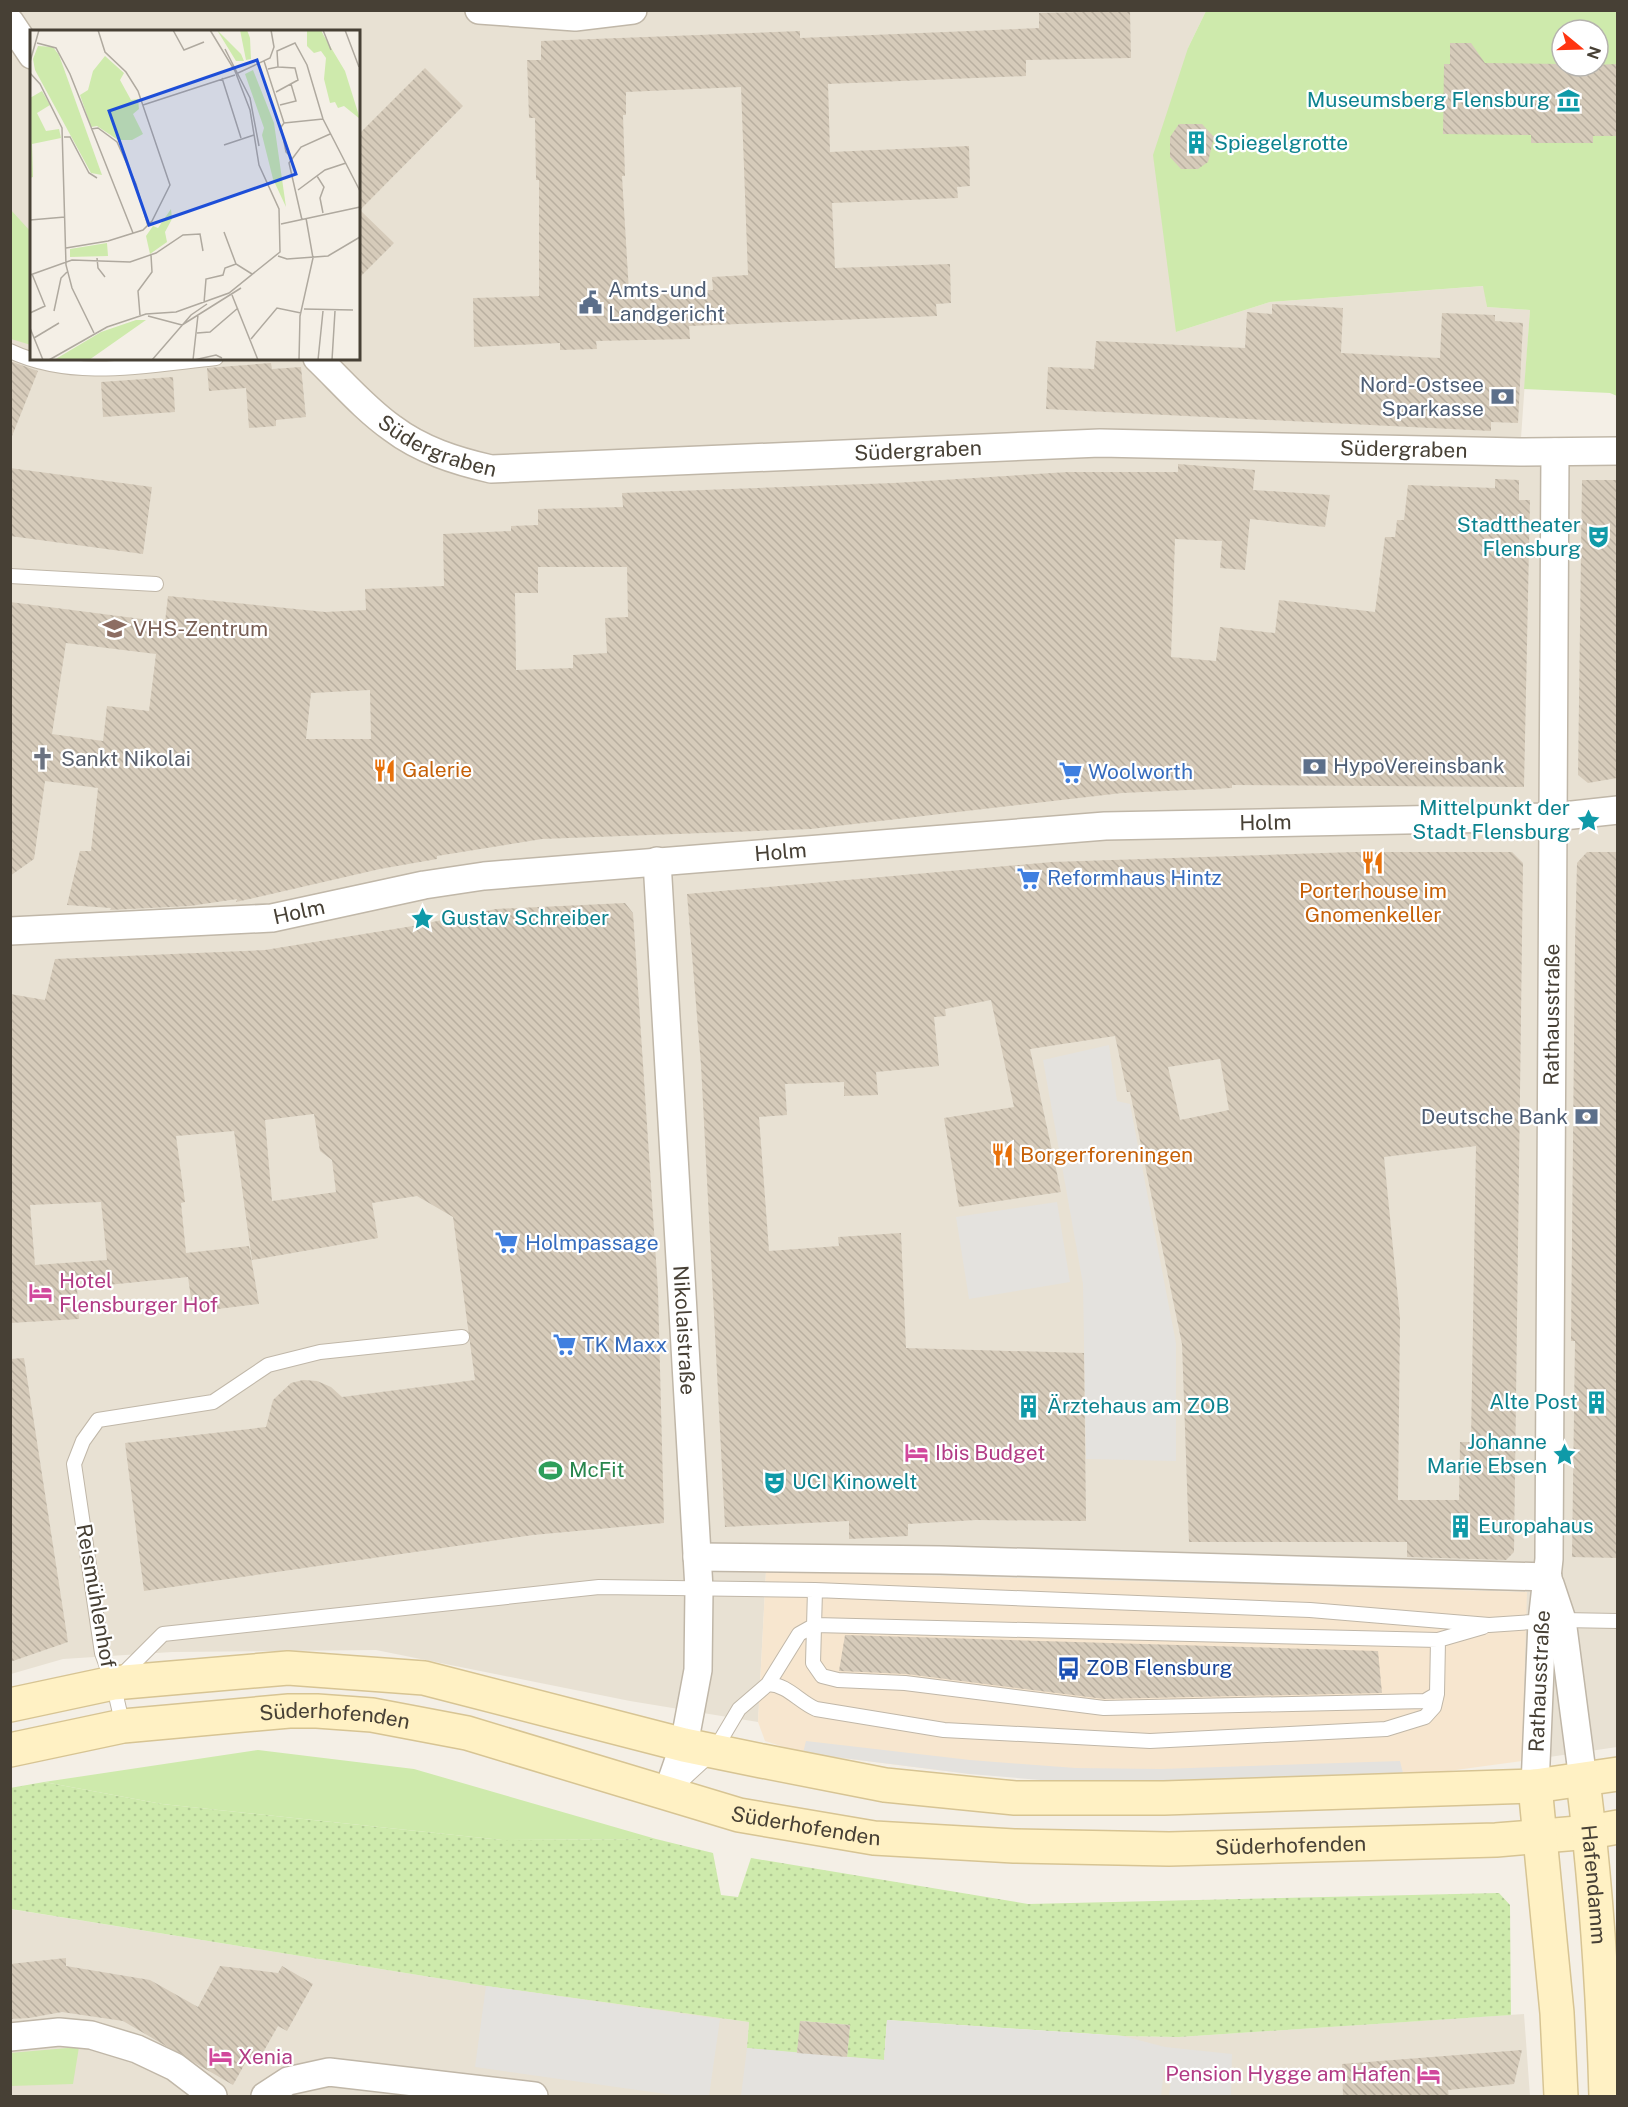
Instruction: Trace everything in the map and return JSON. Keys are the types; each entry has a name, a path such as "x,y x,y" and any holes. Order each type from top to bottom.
{"main road":[{"name":"Süderhofenden","path":"10,1705 113,1683 288,1668 424,1678 699,1748 885,1785 1014,1798 1164,1798 1535,1786 1617,1774"},
{"name":"Süderhofenden","path":"10,1750 123,1726 289,1711 372,1715 467,1733 740,1815 874,1838 1014,1846 1169,1849 1540,1837 1604,1830"},
{"name":"Hafendamm","path":"1583,1780 1604,1830 1606,2097"},
{"path":"1535,1786 1557,2013 1561,2097"}],"street":[{"path":"479,10 575,17 633,10"},
{"path":"10,22 30,52"},
{"name":"Südergraben","path":"319,360 391,427 415,443 463,463 491,469 1100,443 1555,452 1617,451"},
{"name":"Rathausstraße","path":"1555,452 1548,1577 1552,1621 1583,1780"},
{"name":"Holm","path":"10,931 272,918 424,885 484,876 1105,826 1554,818 1617,810"},
{"name":"Nikolaistraße","path":"657,861 699,1590 699,1748 667,1794"},
{"path":"698,1557 940,1560 1548,1577"},
{"name":"Rathausstraße","path":"1535,1786 1552,1621"},
{"path":"10,2037 59,2032 91,2035 137,2049 176,2067 213,2097"},
{"path":"265,2097 288,2081 329,2072 534,2097"}],"lane":[{"path":"10,351 29,360 92,370 195,360"},
{"path":"10,576 156,584"},
{"name":"Reismühlenhof","path":"123,1726 113,1683 102,1653 74,1464 83,1441 98,1420 213,1402 268,1365 309,1355 462,1336"},
{"path":"113,1683 162,1634 599,1587 815,1590 1355,1612 1489,1625 1552,1621 1617,1621"},
{"path":"815,1590 813,1664 822,1676 838,1680 905,1683 1104,1708 1425,1701 1437,1694"},
{"path":"699,1748 768,1684 799,1634 815,1625 1438,1640 1489,1625"},
{"path":"768,1684 779,1684 789,1690 800,1702 816,1709 944,1730 1150,1741 1386,1729 1425,1717 1434,1707 1437,1694 1438,1640"}],"shaded area":[{"path":"11,11 1206,11 1188,48 1176,332 1270,302 1484,286 1487,307 1530,310 1520,452 1617,451 1617,1747 1522,1761 1526,1592 766,1571 758,1722 630,1701 376,1650 172,1652 63,1659 11,1674"},
{"path":"1109,1045 1117,1101 1130,1104 1176,1343 1176,1461 1086,1459 1083,1284 1043,1060"},
{"path":"1057,1202 1070,1282 969,1299 956,1217"},
{"path":"766,1571 1527,1592 1522,1761 1404,1777 970,1774 803,1753 765,1741 758,1722"},
{"path":"806,1741 970,1760 1075,1768 1161,1769 1400,1761 1404,1777 1157,1785 1076,1783 970,1774 803,1753"},
{"path":"10,1909 486,1986 749,2022 747,2048 800,2021 850,2025 848,2057 1123,2036 1179,2037 1524,2014 1530,2096 11,2096"},
{"path":"486,1986 720,2019 709,2096 680,2096 475,2067"},
{"path":"887,2020 1123,2036 1165,2047 1232,2054 1231,2096 1169,2096 1172,2071 1164,2070 1161,2096 741,2096 747,2048 884,2060"}],"green space":[{"path":"1206,11 1617,11 1617,396 1610,393 1524,389 1530,310 1487,307 1483,286 1270,302 1176,332 1153,155 1188,48"},
{"path":"10,209 30,231 30,345 11,339"},
{"path":"258,1750 414,1769 656,1839 502,1840 162,1804 44,1782"},
{"path":"44,1782 162,1804 502,1840 656,1839 713,1853 721,1895 738,1897 751,1858 1028,1904 1499,1893 1510,1905 1511,2015 1179,2037 1123,2036 887,2020 884,2060 847,2057 850,2025 801,2021 797,2053 747,2048 749,2022 486,1986 11,1909 10,1788"},
{"path":"79,2047 73,2084 11,2086 10,2053"}],"building":[{"path":"1130,11 1131,58 1026,60 1026,76 828,84 830,152 969,146 970,186 957,187 958,198 832,203 835,268 950,264 951,303 936,304 937,316 689,326 690,339 596,341 597,349 560,350 560,343 474,347 473,298 539,296 539,180 536,180 535,118 529,118 527,60 541,60 541,41 800,31 800,38 1039,28 1039,13","holes":["741,87 748,275 712,277 713,290 629,292 622,176 625,176 623,115 626,115 626,92"]},
{"path":"1450,43 1471,43 1485,63 1550,64 1550,78 1610,78 1610,64 1617,64 1617,136 1593,136 1593,143 1531,143 1531,135 1443,134 1444,64 1450,64"},
{"path":"425,68 463,106 360,210 360,133"},
{"name":"Spiegelgrotte","path":"1179,124 1202,124 1214,137 1208,162 1198,169 1181,169 1170,157 1170,137"},
{"path":"360,210 394,243 360,277"},
{"path":"1272,304 1343,308 1341,353 1440,358 1442,313 1495,315 1495,321 1523,323 1518,423 1491,422 1491,431 1046,409 1048,367 1094,369 1096,341 1245,348 1247,312 1272,314"},
{"path":"10,361 38,371 12,436 10,436"},
{"path":"271,363 272,369 301,367 306,417 276,420 276,426 249,428 246,388 209,391 207,368"},
{"path":"173,377 175,412 103,417 101,382"},
{"path":"1178,464 1255,470 1253,490 1330,495 1325,527 1250,519 1245,570 1220,568 1222,541 1175,539 1171,657 1216,661 1220,627 1275,633 1279,600 1375,612 1385,537 1395,537 1397,520 1404,520 1408,485 1495,488 1495,479 1519,480 1519,500 1530,500 1524,787 1232,785 1232,788 1122,793 811,829 542,839 437,856 437,859 380,869 236,902 237,899 190,906 110,910 111,908 67,905 80,851 91,851 98,788 45,781 34,859 10,876 10,602 165,622 168,596 325,612 366,610 365,589 444,586 443,534 511,531 511,526 538,525 538,509 623,507 622,493 894,483 1068,472 1178,472","holes":["538,567 627,567 628,617 605,618 607,653 573,655 573,668 516,670 515,593 538,593","66,643 156,654 149,711 107,706 103,741 52,734","370,690 371,739 306,739 311,693"]},
{"path":"10,468 152,487 143,554 10,536"},
{"path":"1582,480 1617,480 1617,778 1588,783 1578,775"},
{"path":"1354,852 1512,852 1523,863 1514,1552 1506,1560 1407,1557 1407,1542 1189,1542 1182,1344 1130,1092 1127,1092 1115,1036 1030,1049 1061,1192 959,1207 944,1118 1014,1107 991,1000 945,1009 946,1016 934,1017 939,1066 876,1072 878,1095 844,1096 844,1082 785,1084 787,1115 759,1117 769,1251 839,1246 838,1237 901,1233 906,1348 1084,1353 1086,1521 976,1520 908,1524 908,1536 849,1539 849,1521 725,1527 701,1065 687,894 1052,862","holes":["1220,1059 1229,1110 1180,1120 1168,1067","1476,1146 1471,1442 1460,1442 1459,1500 1398,1500 1400,1319 1384,1157"]},
{"path":"1587,852 1617,852 1617,1558 1572,1557 1575,1341 1571,1341 1575,943 1577,863"},
{"path":"625,903 633,913 658,1291 664,1523 533,1535 144,1591 125,1443 266,1427 273,1400 291,1383 303,1380 317,1381 331,1387 342,1397 475,1380 453,1217 417,1196 372,1203 378,1238 252,1260 234,1131 176,1136 185,1202 181,1203 186,1253 249,1246 259,1304 193,1312 188,1277 77,1288 79,1319 10,1323 10,994 45,1000 55,959 265,950 413,926 496,909","holes":["314,1114 320,1151 332,1160 336,1192 272,1201 265,1120","101,1202 107,1260 35,1265 30,1205"]},
{"path":"24,1358 68,1642 10,1662 10,1359"},
{"path":"845,1635 1378,1651 1382,1693 1104,1699 906,1674 839,1671"},
{"path":"66,1958 66,1966 150,1980 198,2007 220,1966 278,1973 282,1966 313,1984 287,2031 278,2026 257,2063 248,2058 233,2085 123,2021 62,2012 10,2019 10,1964"},
{"path":"800,2021 850,2025 847,2057 797,2053"},
{"name":"Pension Hygge am Hafen","path":"1522,2050 1514,2084 1448,2090 1449,2097 1343,2097 1342,2064"}],"place":[{"name":"Museumsberg Flensburg","path":"1568,100"},
{"name":"Spiegelgrotte","path":"1196,143"},
{"name":"Amts- und Landgericht","path":"590,302"},
{"name":"Nord-Ostsee Sparkasse","path":"1502,397"},
{"name":"Stadttheater Flensburg","path":"1599,537"},
{"name":"VHS-Zentrum","path":"115,629"},
{"name":"Sankt Nikolai","path":"43,759"},
{"name":"HypoVereinsbank","path":"1315,766"},
{"name":"Galerie","path":"384,770"},
{"name":"Woolworth","path":"1070,772"},
{"name":"Mittelpunkt der Stadt Flensburg","path":"1588,820"},
{"name":"Porterhouse im Gnomenkeller","path":"1373,863"},
{"name":"Reformhaus Hintz","path":"1029,878"},
{"name":"Gustav Schreiber","path":"423,918"},
{"name":"Deutsche Bank","path":"1586,1117"},
{"name":"Borgerforeningen","path":"1002,1155"},
{"name":"Holmpassage","path":"507,1243"},
{"name":"Hotel Flensburger Hof","path":"41,1293"},
{"name":"TK Maxx","path":"564,1345"},
{"name":"Alte Post","path":"1596,1402"},
{"name":"Ärztehaus am ZOB","path":"1029,1406"},
{"name":"Ibis Budget","path":"917,1453"},
{"name":"Johanne Marie Ebsen","path":"1565,1454"},
{"name":"McFit","path":"551,1470"},
{"name":"UCI Kinowelt","path":"774,1482"},
{"name":"Europahaus","path":"1460,1526"},
{"name":"ZOB Flensburg","path":"1068,1668"},
{"name":"Xenia","path":"220,2057"},
{"name":"Pension Hygge am Hafen","path":"1429,2074"}]}
